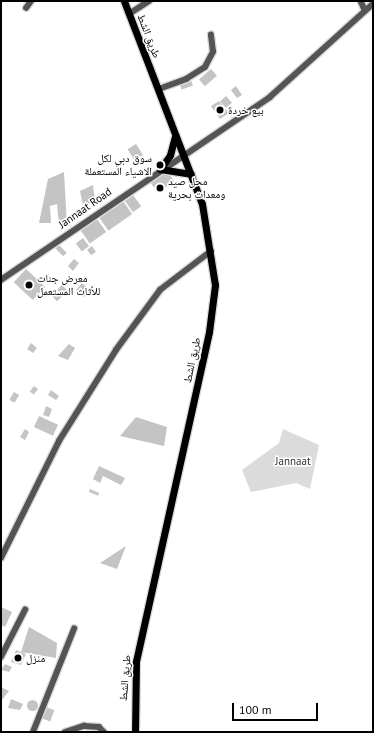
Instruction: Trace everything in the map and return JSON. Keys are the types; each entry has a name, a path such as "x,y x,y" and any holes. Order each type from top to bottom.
{"main road":[{"name":"طريق الشط","path":"124,1 191,174 212,251 213,307 137,655 133,697 135,732"},
{"path":"175,134 170,155 160,169 191,174"}],"street":[{"path":"26,8 31,1"},
{"path":"129,14 149,1"},
{"path":"361,1 365,10"},
{"name":"Jannaat Road","path":"1,280 160,169 270,97 373,4"},
{"path":"159,89 186,79 205,66 213,52 211,35"},
{"path":"1,558 59,441 116,350 160,290 212,251"},
{"path":"1,657 25,610"},
{"path":"32,732 74,629"},
{"path":"65,732 89,726 104,732"}],"green space":[{"name":"Jannaat","path":"283,429 319,445 310,489 296,483 251,492 242,470 279,443"}],"building":[{"path":"211,69 217,76 205,86 199,79"},
{"path":"191,80 193,86 181,89 180,84"},
{"path":"236,86 242,95 237,98 231,90"},
{"path":"226,96 232,103 226,108 220,101"},
{"name":"بيع خردة","path":"219,101 229,113 220,119 211,106"},
{"path":"136,144 143,155 134,160 128,149"},
{"path":"64,172 67,225 59,225 57,204 50,206 51,223 39,223 48,179"},
{"name":"محل صيد ومعدات بحرية","path":"161,175 170,175 174,181 158,193 150,182"},
{"path":"93,185 95,202 83,205 80,191"},
{"path":"133,195 141,206 133,212 125,201"},
{"path":"123,201 132,214 108,231 99,218"},
{"path":"97,219 106,232 90,244 81,230"},
{"path":"83,238 89,246 82,251 76,243"},
{"path":"59,245 67,253 63,256 55,249"},
{"path":"92,246 96,252 91,255 87,250"},
{"path":"74,259 79,263 73,271 68,266"},
{"name":"معرض جنات للأثاث المستعمل","path":"26,269 45,287 33,300 14,282"},
{"path":"82,283 90,290 84,297 76,290"},
{"path":"62,285 68,291 57,301 51,296"},
{"path":"31,343 37,348 33,353 27,349"},
{"path":"69,344 75,348 68,360 58,356"},
{"path":"34,386 38,389 34,395 30,392"},
{"path":"51,390 59,396 56,400 48,395"},
{"path":"14,392 19,395 15,403 9,400"},
{"path":"46,406 52,409 49,417 43,415"},
{"path":"39,416 58,425 53,436 34,427"},
{"path":"136,417 167,427 164,446 120,436"},
{"path":"25,429 29,432 25,440 20,437"},
{"path":"99,466 125,478 121,485 103,476 100,483 93,479"},
{"path":"90,489 99,493 98,496 89,492"},
{"path":"126,546 117,569 100,563"},
{"path":"1,607 12,612 5,627 1,625"},
{"path":"29,627 57,643 56,658 21,652"},
{"name":"منزل","path":"16,650 26,654 21,665 11,662"},
{"path":"5,664 12,667 9,672 1,670"},
{"name":"منزل","path":"1,687 9,691 2,700 1,700"},
{"path":"11,699 23,704 20,710 8,708"},
{"path":"32,699 36,701 38,705 36,709 32,711 28,709 26,705 28,701"},
{"path":"46,707 54,710 50,721 42,718"}],"place":[{"name":"بيع خردة","path":"220,110"},
{"name":"سوق دبي لكل الاشياء المستعملة","path":"160,165"},
{"name":"محل صيد ومعدات بحرية","path":"160,188"},
{"name":"معرض جنات للأثاث المستعمل","path":"29,285"},
{"name":"منزل","path":"18,658"}]}
